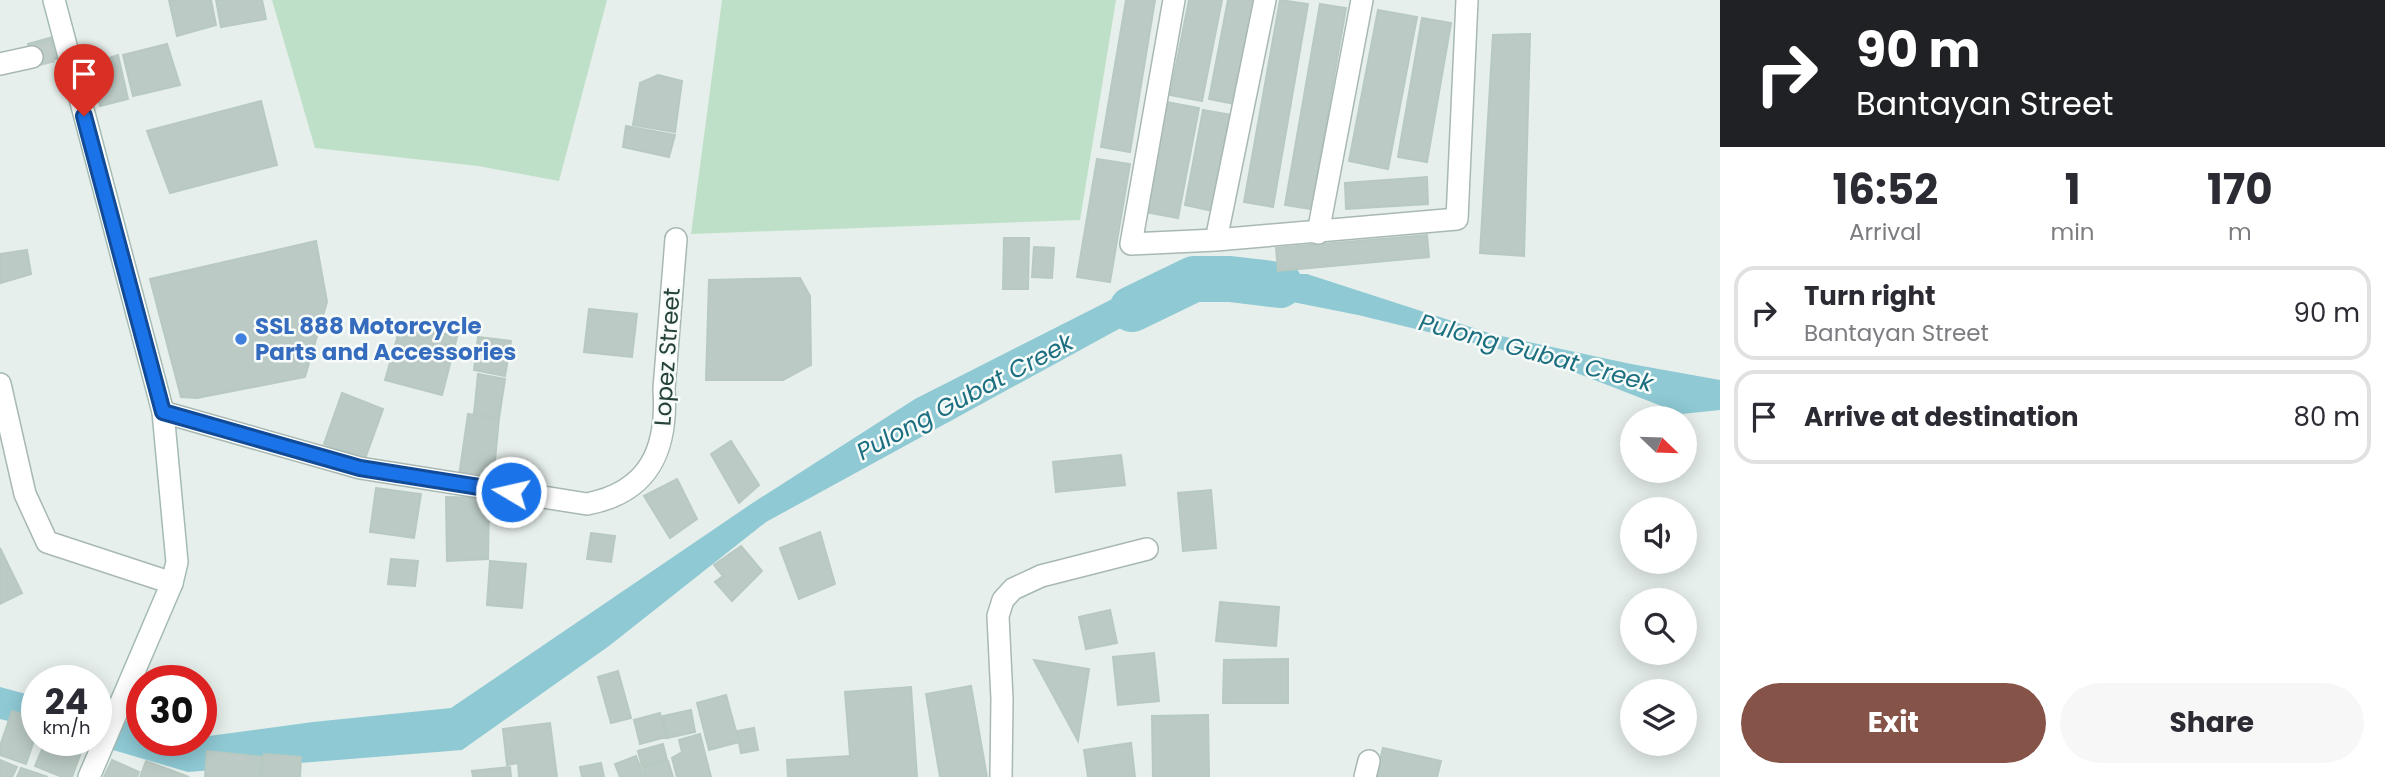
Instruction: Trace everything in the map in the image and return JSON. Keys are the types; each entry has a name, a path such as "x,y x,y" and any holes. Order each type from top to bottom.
{"street":[{"path":"54,0 61,50 163,412 177,562 173,583 89,777"},
{"path":"1174,0 1131,244 1318,233 1457,219 1467,0"},
{"path":"1216,240 1265,0"},
{"path":"1318,233 1362,0"},
{"path":"0,64 32,57"},
{"name":"Lopez Street","path":"163,412 360,468 587,504 612,499 636,485 649,466 661,439 666,413 664,389 676,239"},
{"path":"0,384 25,494 47,542 173,583"},
{"path":"1001,777 1002,699 998,616 1003,600 1013,589 1041,576 1147,549"}],"green space":[{"path":"272,0 607,0 559,181 478,166 315,148"},
{"path":"722,0 1116,0 1080,220 691,234"}],"water":[{"path":"1271,274 1307,274 1492,334 1720,380 1720,410 1698,412 1698,406 1661,406 1543,360 1358,315 1201,284 766,522 609,646 462,750 188,772 134,756 217,756 217,735 451,708 754,502 915,399 1138,286"},
{"path":"0,687 21,693 21,724 0,719"},
{"path":"112,717 126,721 126,754 112,750"}],"building":[{"path":"169,0 211,0 216,25 177,36"},
{"path":"216,0 262,0 266,19 221,27"},
{"path":"1126,0 1155,0 1130,152 1101,147"},
{"path":"1189,0 1222,0 1202,101 1170,95"},
{"path":"1228,0 1258,0 1235,104 1209,99"},
{"path":"1280,0 1308,4 1273,207 1244,202"},
{"path":"1320,4 1346,8 1311,209 1285,205"},
{"path":"1378,10 1417,17 1388,169 1349,161"},
{"path":"1422,18 1451,23 1427,162 1398,157"},
{"path":"1530,34 1524,256 1480,253 1493,35"},
{"path":"53,37 59,58 34,65 28,44"},
{"path":"167,44 180,85 133,96 123,55"},
{"path":"118,55 128,99 100,106 88,65"},
{"path":"658,75 682,81 675,132 633,125 640,83"},
{"path":"261,101 277,165 170,193 147,131"},
{"path":"1166,102 1199,108 1178,218 1145,212"},
{"path":"1203,110 1232,115 1213,211 1185,205"},
{"path":"626,126 675,135 669,157 623,147"},
{"path":"1097,159 1130,164 1110,282 1077,277"},
{"path":"1427,177 1428,204 1346,209 1345,183"},
{"path":"1427,235 1429,257 1278,271 1276,248"},
{"path":"1004,238 1029,238 1028,289 1003,289"},
{"name":"SSL 888 Motorcycle Parts and Accessories","path":"316,241 327,302 305,377 197,398 181,397 150,279"},
{"path":"1034,247 1054,248 1052,278 1032,277"},
{"path":"27,250 31,274 1,283 0,254"},
{"path":"800,278 810,296 811,365 783,380 706,380 709,280"},
{"path":"589,309 637,314 632,357 584,352"},
{"path":"402,321 457,337 442,395 385,380"},
{"path":"478,337 511,341 505,376 474,370"},
{"path":"478,374 505,379 499,418 474,414"},
{"path":"342,393 383,409 365,459 324,444"},
{"path":"468,414 499,418 493,481 459,476"},
{"path":"731,441 759,485 739,503 711,454"},
{"path":"1121,455 1125,485 1056,492 1053,462"},
{"path":"677,479 697,519 670,538 644,496"},
{"path":"376,488 421,494 414,538 370,532"},
{"path":"1211,490 1216,548 1183,551 1178,493"},
{"path":"446,497 489,498 488,559 447,561"},
{"path":"820,532 835,584 799,599 780,548"},
{"path":"591,533 615,536 611,562 587,559"},
{"path":"741,546 762,571 732,601 715,582 723,576 714,565"},
{"path":"0,548 22,593 0,604"},
{"path":"391,559 418,561 415,586 388,584"},
{"path":"490,561 526,564 522,608 487,605"},
{"path":"1220,602 1279,607 1276,646 1216,641"},
{"path":"1110,610 1117,643 1086,649 1079,617"},
{"path":"1154,653 1159,701 1118,705 1113,657"},
{"path":"1288,659 1288,703 1223,703 1224,660"},
{"path":"1034,660 1089,669 1078,741"},
{"path":"618,671 631,718 611,723 598,677"},
{"path":"971,686 987,777 940,777 926,694"},
{"path":"911,687 917,777 788,777 787,760 850,756 845,692"},
{"path":"726,695 739,742 709,750 697,703"},
{"path":"691,710 695,732 667,738 663,716"},
{"path":"12,711 21,714 21,756 29,756 26,764 0,755 0,746"},
{"path":"660,713 666,737 640,744 634,720"},
{"path":"1208,715 1209,777 1153,777 1152,716"},
{"path":"550,723 557,777 519,777 518,763 507,765 503,729"},
{"path":"754,728 758,750 741,753 737,731"},
{"path":"700,734 711,777 677,777 672,758 682,752 679,740"},
{"path":"1131,743 1135,777 1088,777 1084,750"},
{"path":"663,744 667,760 642,766 638,751"},
{"path":"1383,748 1441,761 1437,777 1376,777"},
{"path":"217,752 262,757 260,777 205,777 207,756 217,756"},
{"path":"264,754 301,757 300,777 262,777"},
{"path":"39,756 80,756 72,777 62,777 35,766"},
{"path":"636,756 644,777 620,777 615,764"},
{"path":"0,760 17,767 12,777 0,777"},
{"path":"112,760 139,772 137,777 104,777"},
{"path":"146,761 189,777 140,777"},
{"path":"668,761 673,777 646,777 643,768"},
{"path":"601,763 604,777 582,777 580,767"},
{"path":"510,767 511,777 473,777 472,771"},
{"path":"21,768 48,777 17,777"}],"waterway":[{"name":"Pulong Gubat Creek","path":"1132,309 1194,279 1230,279 1280,285"}],"tunnel":[{"path":"32,57 57,51"}],"place":[{"name":"SSL 888 Motorcycle Parts and Accessories","path":"241,339"}],"route":[{"path":"84,116 163,412 360,468 511,492"}]}
